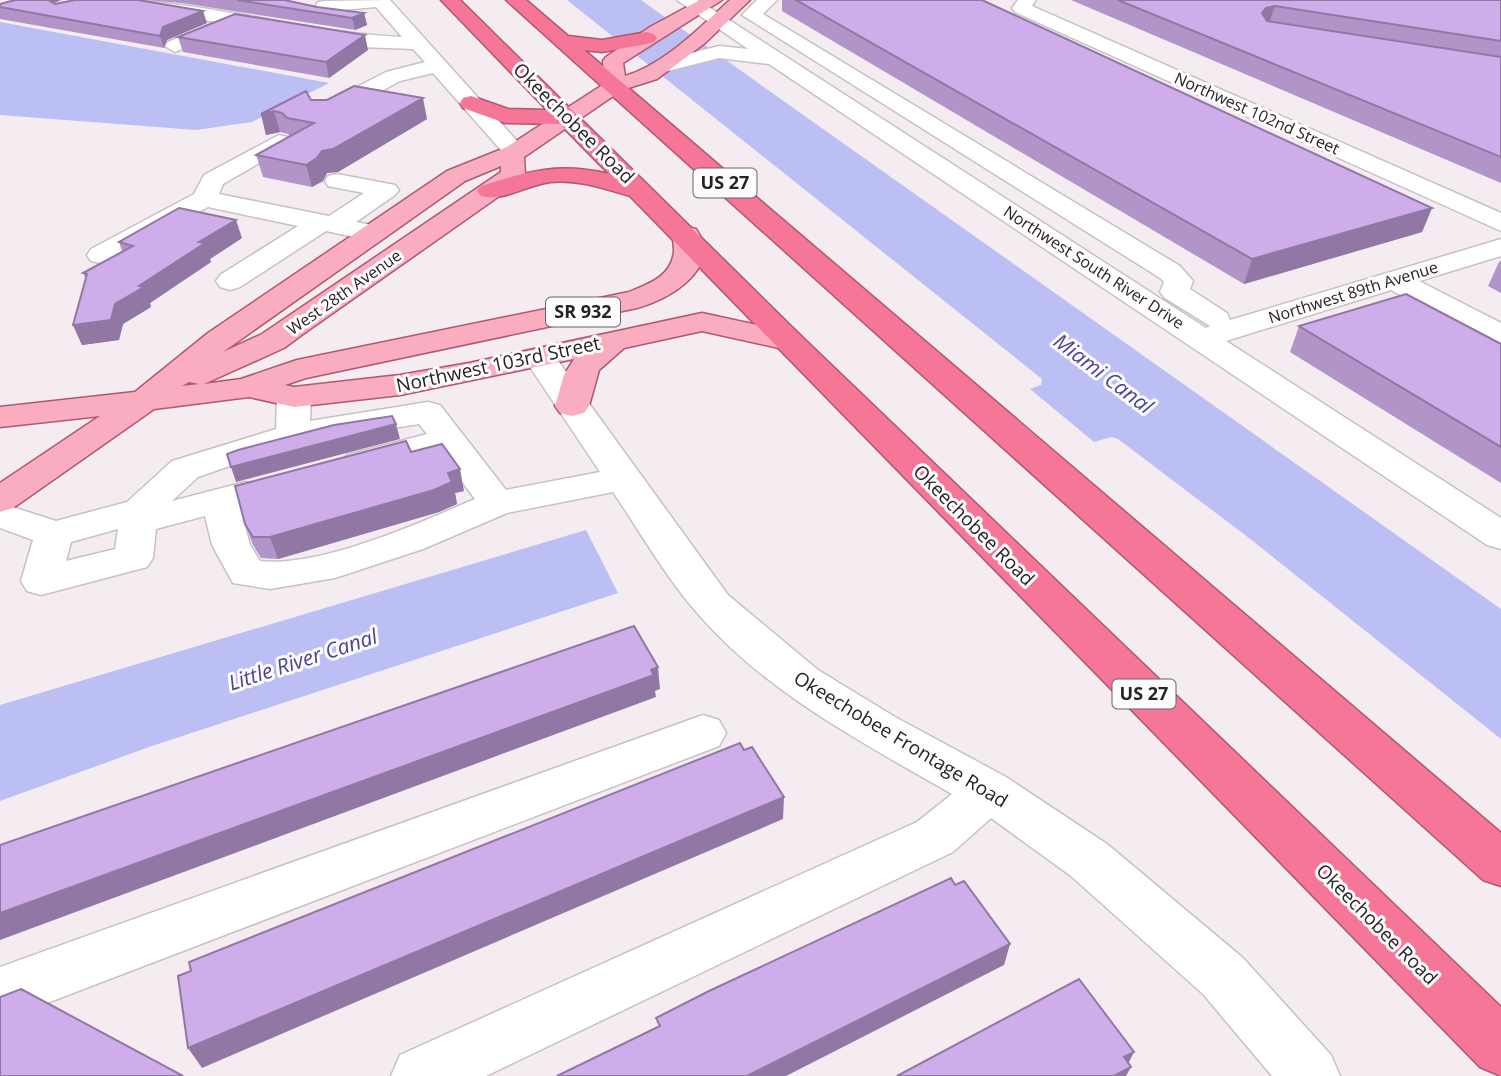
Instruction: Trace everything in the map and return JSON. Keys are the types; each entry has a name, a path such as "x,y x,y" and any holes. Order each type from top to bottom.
{"highway":[{"name":"Okeechobee Road","path":"450,0 687,235 788,341 1501,1047"},
{"name":"US 27","path":"515,0 562,41 634,65 1501,864"},
{"path":"562,41 592,46 634,65"},
{"path":"471,103 505,116 568,117"},
{"path":"490,191 534,176 562,173 591,176 642,192"}],"main road":[{"name":"West 28th Avenue","path":"0,500 144,401 219,340 456,176 515,152 568,117 634,65 698,39 741,0"},
{"name":"West 28th Avenue","path":"634,65 647,38 675,22 699,3"},
{"name":"West 28th Avenue","path":"144,401 273,341 513,175 515,152"},
{"path":"332,300 375,256 380,240 373,233"},
{"name":"SR 932","path":"438,341 574,314 658,291 684,269 689,258 687,235"},
{"name":"Northwest 103rd Street","path":"247,387 294,397 400,386 702,322 788,341"},
{"path":"292,328 289,342 293,350 301,355 348,359"},
{"path":"572,406 580,373 588,362 616,340"},
{"path":"438,341 487,345 540,358"},
{"name":"Northwest 103rd Street","path":"0,417 247,387 297,370 438,341"}],"street":[{"path":"117,0 192,19"},
{"path":"768,0 751,15 898,102 1170,272 1179,281 1175,292 1218,334"},
{"name":"Northwest 102nd Street","path":"1027,0 1021,8 1501,223"},
{"path":"321,12 324,6 380,1 515,152"},
{"name":"Northwest South River Drive","path":"699,3 716,20 776,59 1218,334 1501,536"},
{"path":"132,16 167,23 192,19 238,20 350,40 416,43"},
{"path":"174,46 238,20"},
{"path":"244,41 276,27"},
{"path":"350,40 326,52 373,60"},
{"path":"634,65 719,52 776,59"},
{"path":"324,113 393,76 436,66"},
{"path":"101,256 204,199 213,180 279,142"},
{"path":"230,281 386,190 337,181"},
{"path":"204,199 373,233"},
{"name":"Northwest 89th Avenue","path":"1218,334 1501,247"},
{"path":"1394,280 1501,334"},
{"name":"Okeechobee Frontage Road","path":"540,358 621,478 713,605 743,633 803,682 879,730 989,791 1089,860 1223,976 1310,1076"},
{"path":"293,434 294,397"},
{"path":"0,515 54,534 41,581 133,558 139,517 185,469 293,434 428,412 497,503"},
{"path":"327,471 448,439"},
{"path":"220,501 232,545 247,573 258,577 275,577 308,572 412,539 449,526 497,503 621,478"},
{"path":"139,517 220,501 274,486"},
{"path":"0,994 703,733"},
{"path":"421,1076 935,837 989,791"}],"water":[{"name":"Miami Canal","path":"567,0 641,0 1501,609 1501,739 1249,538 1118,439 1111,437 1094,442 1030,389 1041,385 1042,379"},
{"path":"0,22 329,83 252,122 196,130 0,115"},
{"name":"Little River Canal","path":"586,530 618,593 152,746 0,801 0,705"}],"building":[{"path":"15,0 48,0 55,4 75,0 138,0 203,11 163,27 160,36 0,7 0,4"},
{"path":"237,0 284,0 364,13 352,18"},
{"path":"796,0 982,0 1432,208 1252,259"},
{"path":"1118,0 1501,0 1501,41 1275,6 1266,8 1262,13 1267,21 1501,57 1501,157"},
{"path":"235,14 365,35 326,62 178,37"},
{"path":"354,86 423,98 333,149 322,151 306,165 256,155 314,123 287,118 274,111 261,114 306,91 311,100 327,100"},
{"path":"179,208 236,220 199,242 205,243 139,286 144,287 115,304 111,320 73,325 87,274 83,273 133,246 119,242"},
{"path":"1406,294 1501,344 1501,447 1299,326"},
{"path":"392,416 396,424 231,467 227,454 334,425"},
{"path":"406,441 411,452 442,444 460,469 448,473 452,482 434,490 270,537 253,537 245,524 235,486"},
{"path":"634,626 658,667 651,670 654,675 0,913 0,845"},
{"path":"740,743 744,750 752,747 784,797 188,1048 178,976 191,971 189,962"},
{"path":"951,878 955,885 964,881 1010,944 747,1076 557,1076 660,1026 656,1018 709,991"},
{"path":"1079,979 1134,1052 1124,1057 1131,1067 1114,1076 897,1076"},
{"path":"21,989 183,1076 0,1076 0,997"}]}
